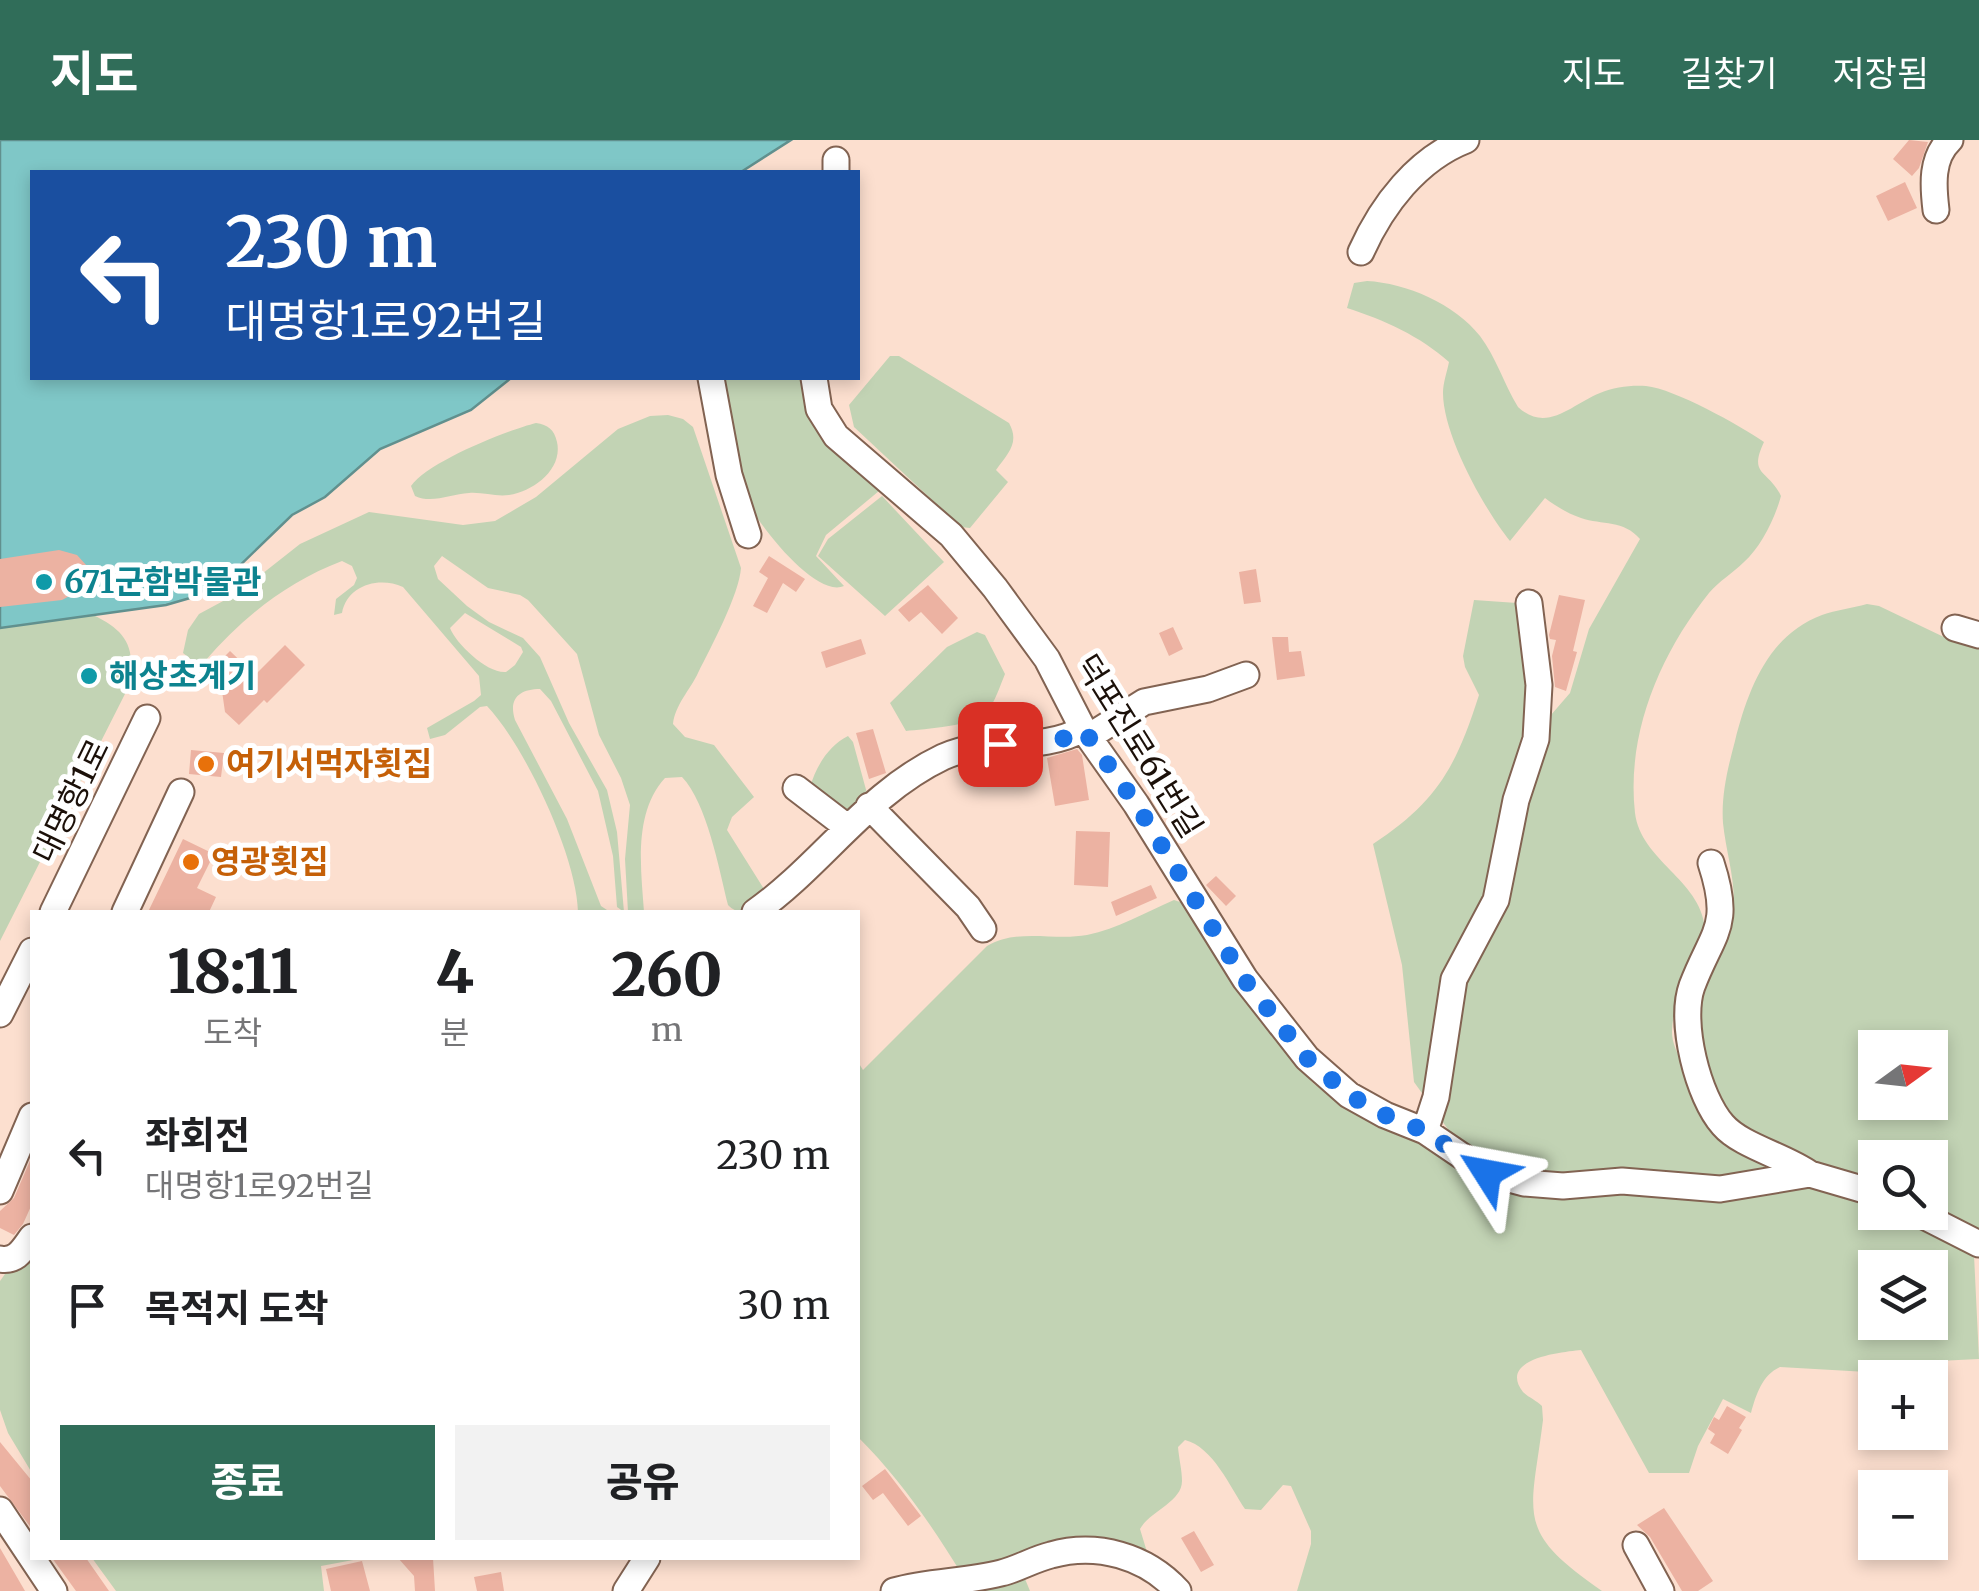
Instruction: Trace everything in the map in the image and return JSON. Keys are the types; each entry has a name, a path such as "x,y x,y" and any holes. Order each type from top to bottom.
{"street":[{"path":"1361,252 1375,222 1395,194 1421,168 1450,146 1466,140"},
{"path":"1936,210 1933,184 1940,150 1950,140"},
{"path":"711,380 729,475 748,536"},
{"name":"덕포진로61번길","path":"814,380 819,409 836,436 951,535 1047,659 1087,733 1201,904 1244,979 1307,1058 1366,1105 1425,1131 1487,1173 1541,1185 1622,1181 1720,1189 1810,1174 1858,1189"},
{"path":"1425,1131 1438,1086 1454,979 1496,900 1516,800 1536,739 1539,685 1529,603"},
{"path":"758,910 778,896 869,806 900,782 948,755 986,745 1052,744 1087,733 1144,702 1208,689 1246,675"},
{"name":"대명항1로","path":"54,910 146,718"},
{"path":"796,788 847,828"},
{"path":"126,910 181,792"},
{"path":"869,806 968,907 982,929"},
{"path":"1711,863 1722,912 1718,932 1691,989 1688,1014 1702,1087 1722,1125 1734,1135 1791,1160 1810,1174"},
{"path":"1,1011 30,956"},
{"path":"0,1191 30,1121"},
{"path":"1948,1228 1979,1244"},
{"path":"0,1259 19,1255 30,1240"},
{"path":"0,1510 30,1555"},
{"path":"1636,1545 1661,1591"},
{"path":"894,1591 1002,1573 1053,1554 1082,1550 1139,1561 1164,1576 1178,1591"},
{"path":"33,1560 54,1591"},
{"path":"626,1591 646,1560"}],"green space":[{"path":"0,239 30,380 508,380 471,410 380,449 325,497 292,515 228,577 190,598 167,605 93,615 127,642 131,662 128,688 0,941"},
{"path":"1367,281 1413,291 1457,314 1480,336 1518,407 1529,415 1549,417 1605,391 1646,386 1689,401 1764,442 1758,461 1781,496 1775,513 1756,548 1709,593 1675,642 1650,696 1636,754 1634,783 1640,830 1658,858 1693,896 1705,928 1676,1005 1672,1031 1675,1048 1698,1085 1780,1167 1763,1177 1552,1180 1465,1153 1414,1082 1402,965 1373,844 1429,797 1462,743 1479,695 1463,656 1474,600 1517,603 1544,723 1570,693 1589,629 1640,539 1620,526 1571,514 1545,498 1510,541 1477,491 1457,450 1443,393 1449,362 1401,330 1347,308 1354,283"},
{"path":"890,356 899,356 1009,423 1013,442 996,470 1008,482 970,528 961,527 854,427 849,405"},
{"path":"718,380 809,380 885,486 826,535 816,556 844,586 831,587 817,580 786,554 748,504 734,465"},
{"path":"668,415 693,427 741,568 724,621 673,724 685,737 714,745 754,797 732,817 727,830 769,897 749,910 736,910 728,905 705,819 682,777 665,778 648,808 641,842 644,910 628,910 625,859 630,805 599,735 577,654 528,600 488,588 442,556 434,566 438,579 489,622 523,638 540,657 569,723 607,790 617,832 624,910 617,907 613,856 598,791 551,701 540,689 517,696 513,706 515,720 567,819 601,906 607,910 578,910 569,862 546,803 517,747 487,706 480,707 445,735 430,739 427,728 481,695 479,676 403,587 384,583 365,586 350,596 342,613 334,615 336,599 357,578 352,566 342,561 267,602 205,661 194,662 183,653 188,630 199,614 238,593 300,544 369,512 463,525 495,521 536,497 618,429 650,416","holes":["465,613 521,647 523,652 515,665 506,672 499,671 473,657 450,628"]},
{"path":"536,423 552,431 558,452 551,470 537,484 509,495 469,493 428,499 415,496 411,486 433,467 487,440"},
{"path":"882,496 944,562 885,616 818,556 828,539"},
{"path":"1867,604 1879,606 1946,638 1979,648 1979,1234 1948,1219 1948,1140 1858,1140 1858,1179 1753,1135 1739,1124 1717,1093 1704,1056 1703,1000 1733,914 1723,823 1732,751 1746,703 1763,666 1787,636 1822,615"},
{"path":"977,632 985,635 1005,674 987,712 961,724 906,731 890,703 947,647"},
{"path":"848,736 868,797 847,813 810,787 824,758"},
{"path":"1174,900 1189,905 1260,1020 1313,1083 1343,1107 1405,1133 1478,1176 1807,1182 1858,1198 1858,1230 1928,1230 1974,1255 1979,1359 1858,1360 1858,1371 1780,1367 1764,1380 1751,1413 1723,1399 1698,1446 1689,1473 1649,1473 1581,1350 1548,1355 1525,1364 1517,1381 1523,1392 1542,1406 1543,1420 1533,1501 1535,1519 1541,1536 1554,1552 1602,1591 1297,1591 1311,1531 1291,1486 1283,1485 1261,1510 1245,1509 1212,1459 1185,1440 1178,1447 1181,1488 1140,1529 1147,1552 1096,1539 1065,1538 1016,1557 1030,1591 938,1591 961,1573 914,1502 860,1439 860,1065 863,1070 987,946 1023,936 1098,932"},
{"path":"30,1254 30,1470 8,1433 0,1410 0,1281 5,1274 19,1269"},
{"path":"93,1560 353,1560 321,1566 324,1591 116,1591"}],"water":[{"path":"0,140 791,140 744,170 30,170 30,380 508,380 471,410 380,449 325,497 292,515 228,577 190,598 166,605 0,628"}],"building":[{"path":"1909,140 1928,142 1912,176 1893,159"},
{"path":"1905,182 1917,208 1888,221 1876,196"},
{"name":"671군함박물관","path":"59,550 77,555 87,566 90,577 86,587 62,600 0,607 0,559"},
{"path":"769,556 805,579 796,592 783,583 767,613 753,606 768,578 759,572"},
{"path":"1256,569 1261,602 1244,604 1239,572"},
{"path":"928,585 958,618 942,634 921,612 909,622 898,610"},
{"path":"1559,595 1585,600 1566,691 1555,687 1552,656 1556,640 1549,635"},
{"path":"1173,627 1183,649 1169,656 1159,633"},
{"path":"1272,637 1288,637 1289,652 1301,651 1305,676 1277,680"},
{"path":"861,639 866,654 826,668 821,652"},
{"path":"285,645 305,665 239,725 225,712 218,663 230,651 255,675"},
{"path":"873,729 886,773 869,779 856,733"},
{"path":"1077,749 1082,755 1089,800 1055,806 1047,758"},
{"name":"여기서먹자횟집","path":"191,750 224,753 221,777 189,774"},
{"path":"1076,831 1110,832 1108,887 1074,885"},
{"path":"183,839 214,854 197,888 216,897 210,910 149,910"},
{"path":"1216,876 1236,896 1226,906 1206,885"},
{"path":"1151,885 1157,898 1116,916 1111,902"},
{"path":"30,1161 30,1208 14,1235 0,1228 0,1211 14,1198"},
{"path":"1727,1406 1746,1417 1728,1454 1710,1443 1715,1434 1708,1429 1714,1417 1719,1420"},
{"path":"0,1442 30,1479 30,1526 0,1486"},
{"path":"885,1469 921,1516 908,1526 883,1493 873,1500 862,1486"},
{"path":"1664,1508 1713,1581 1698,1591 1682,1591 1650,1537 1637,1525"},
{"path":"1194,1531 1214,1565 1201,1572 1181,1538"},
{"path":"0,1548 25,1591 0,1591"},
{"path":"53,1560 87,1560 109,1591 76,1591"},
{"path":"400,1560 433,1560 435,1591 415,1591 414,1576"},
{"path":"362,1561 370,1591 331,1591 326,1569"},
{"path":"501,1572 504,1591 477,1591 474,1577"}],"place":[{"name":"671군함박물관","path":"44,582"},
{"name":"해상초계기","path":"89,676"},
{"name":"여기서먹자횟집","path":"206,764"},
{"name":"영광횟집","path":"191,862"}],"route":[{"path":"1000,744 1052,744 1083,729 1201,904 1244,979 1307,1058 1349,1095 1425,1131 1487,1173"}]}
